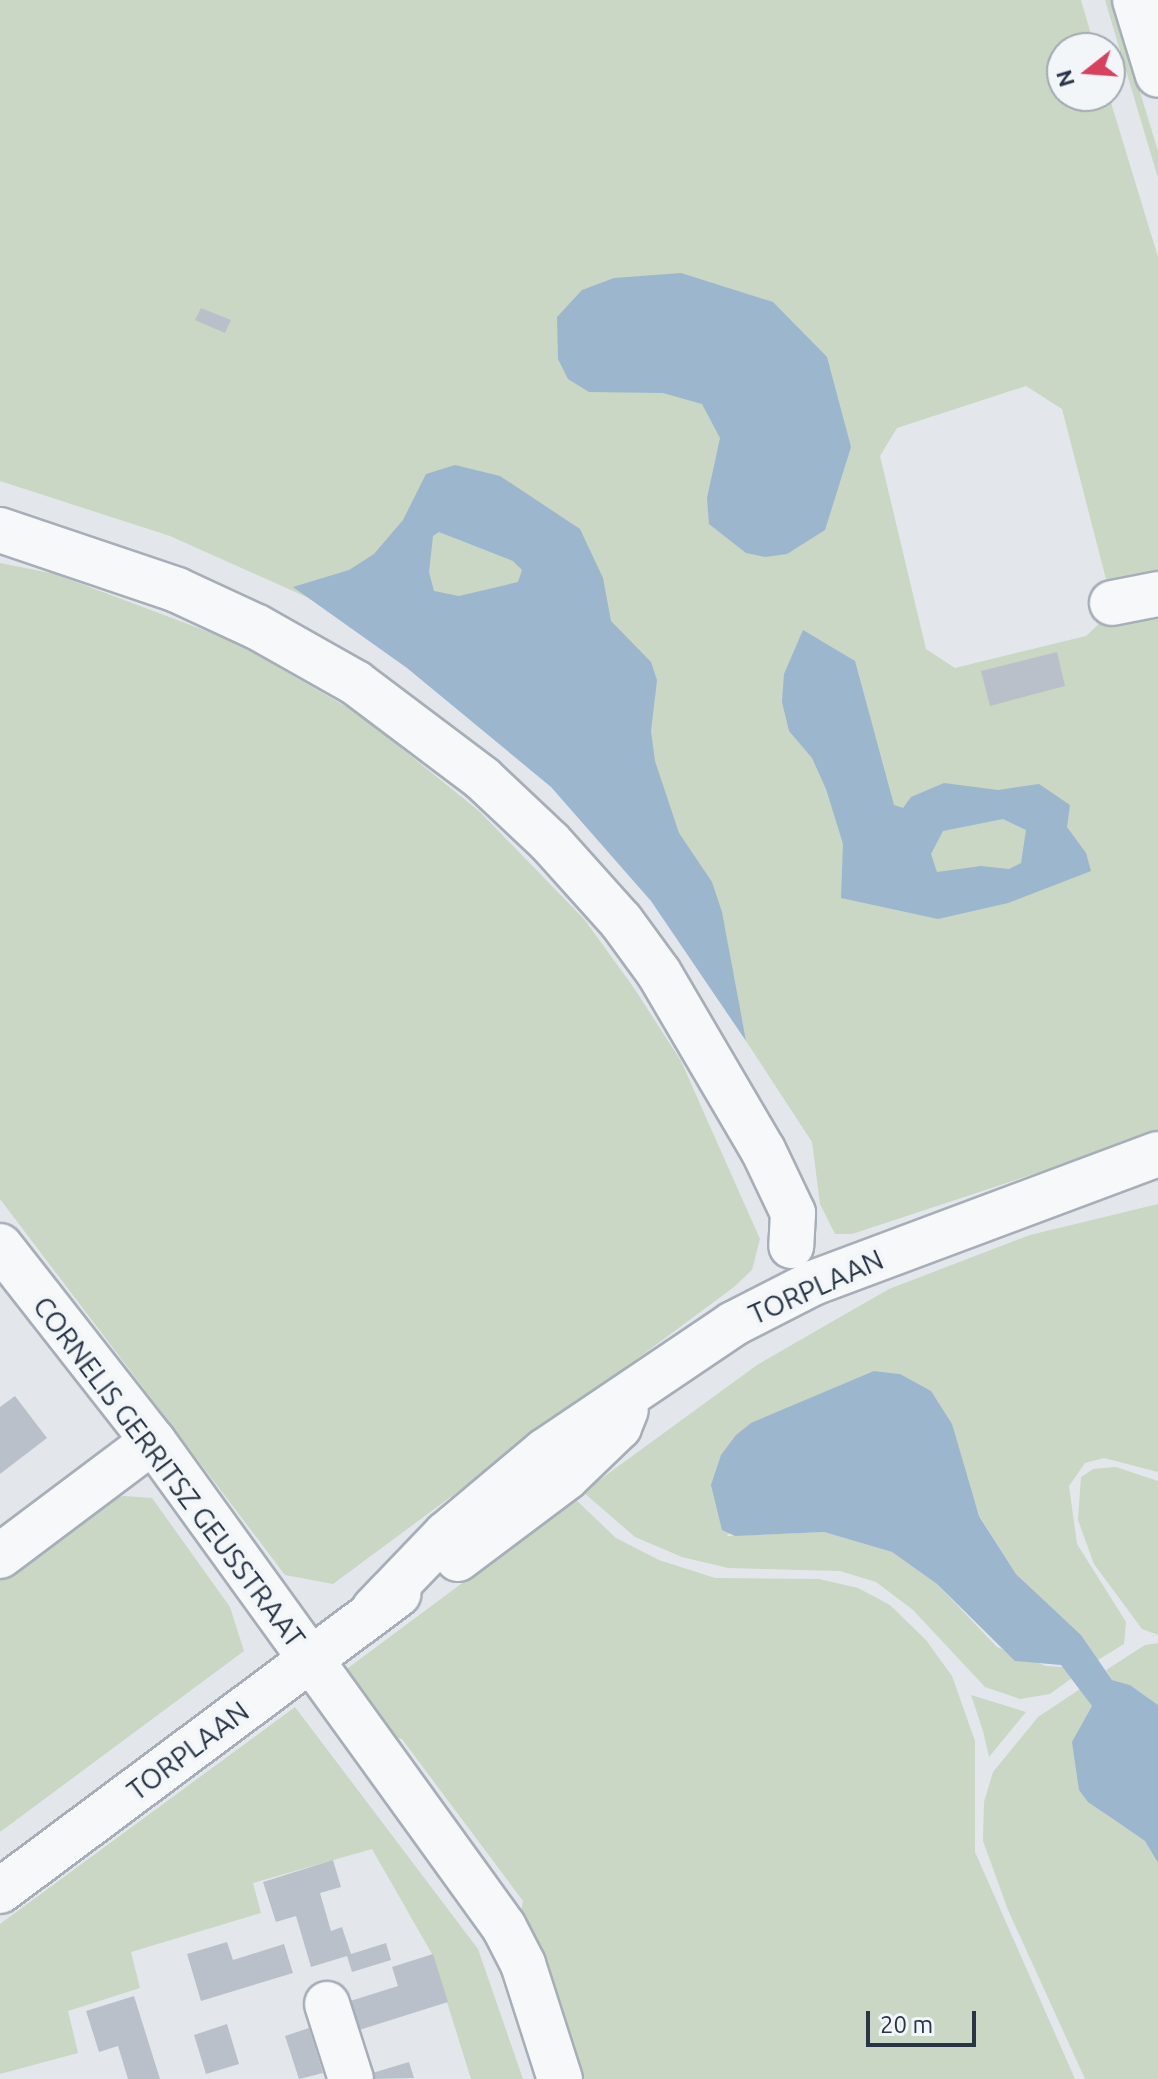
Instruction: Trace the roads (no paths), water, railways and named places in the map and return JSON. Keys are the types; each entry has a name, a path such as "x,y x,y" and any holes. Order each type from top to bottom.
{"street":[{"path":"1135,0 1158,75"},
{"path":"0,530 177,590 257,627 356,683 439,742 550,842 621,921 700,1036 725,1093 739,1161 761,1215 791,1246 813,1283"},
{"path":"1112,603 1158,594"},
{"name":"TORPLAAN","path":"0,1891 374,1609 461,1557 566,1478 619,1427 632,1397 733,1324 813,1283 1158,1154"},
{"name":"TORPLAAN","path":"1016,1209 1158,1183"},
{"name":"CORNELIS GERRITSZ GEUSSTRAAT","path":"0,1246 153,1441 308,1661 504,1927 523,1964 560,2079"},
{"path":"0,1556 153,1441"},
{"path":"327,2004 351,2079"}],"water":[{"path":"681,273 773,302 827,357 851,447 825,530 787,554 765,557 746,553 709,524 707,498 720,438 702,404 663,393 589,392 568,379 558,359 557,317 582,290 614,278"},
{"path":"455,465 500,476 580,529 603,578 611,621 651,662 657,680 651,731 655,761 679,833 712,882 722,912 746,1041 651,901 551,787 407,668 293,587 349,570 374,554 403,520 426,474","holes":["439,532 513,561 522,570 518,582 459,596 434,591 429,572 433,536"]},
{"path":"803,630 855,661 894,805 903,808 911,797 944,783 998,790 1039,784 1070,805 1067,827 1086,853 1091,871 1008,903 938,919 841,898 843,844 826,789 812,758 789,731 782,702 784,674","holes":["1003,819 1026,830 1021,863 1009,869 981,866 937,872 931,854 943,831"]},
{"path":"874,1371 900,1374 931,1391 952,1424 979,1516 1016,1574 1081,1635 1112,1680 1130,1685 1158,1705 1158,1863 1145,1841 1088,1802 1079,1790 1072,1742 1092,1706 1061,1665 1015,1661 937,1584 892,1552 824,1532 735,1536 722,1530 711,1485 721,1455 736,1435 751,1423"}]}
